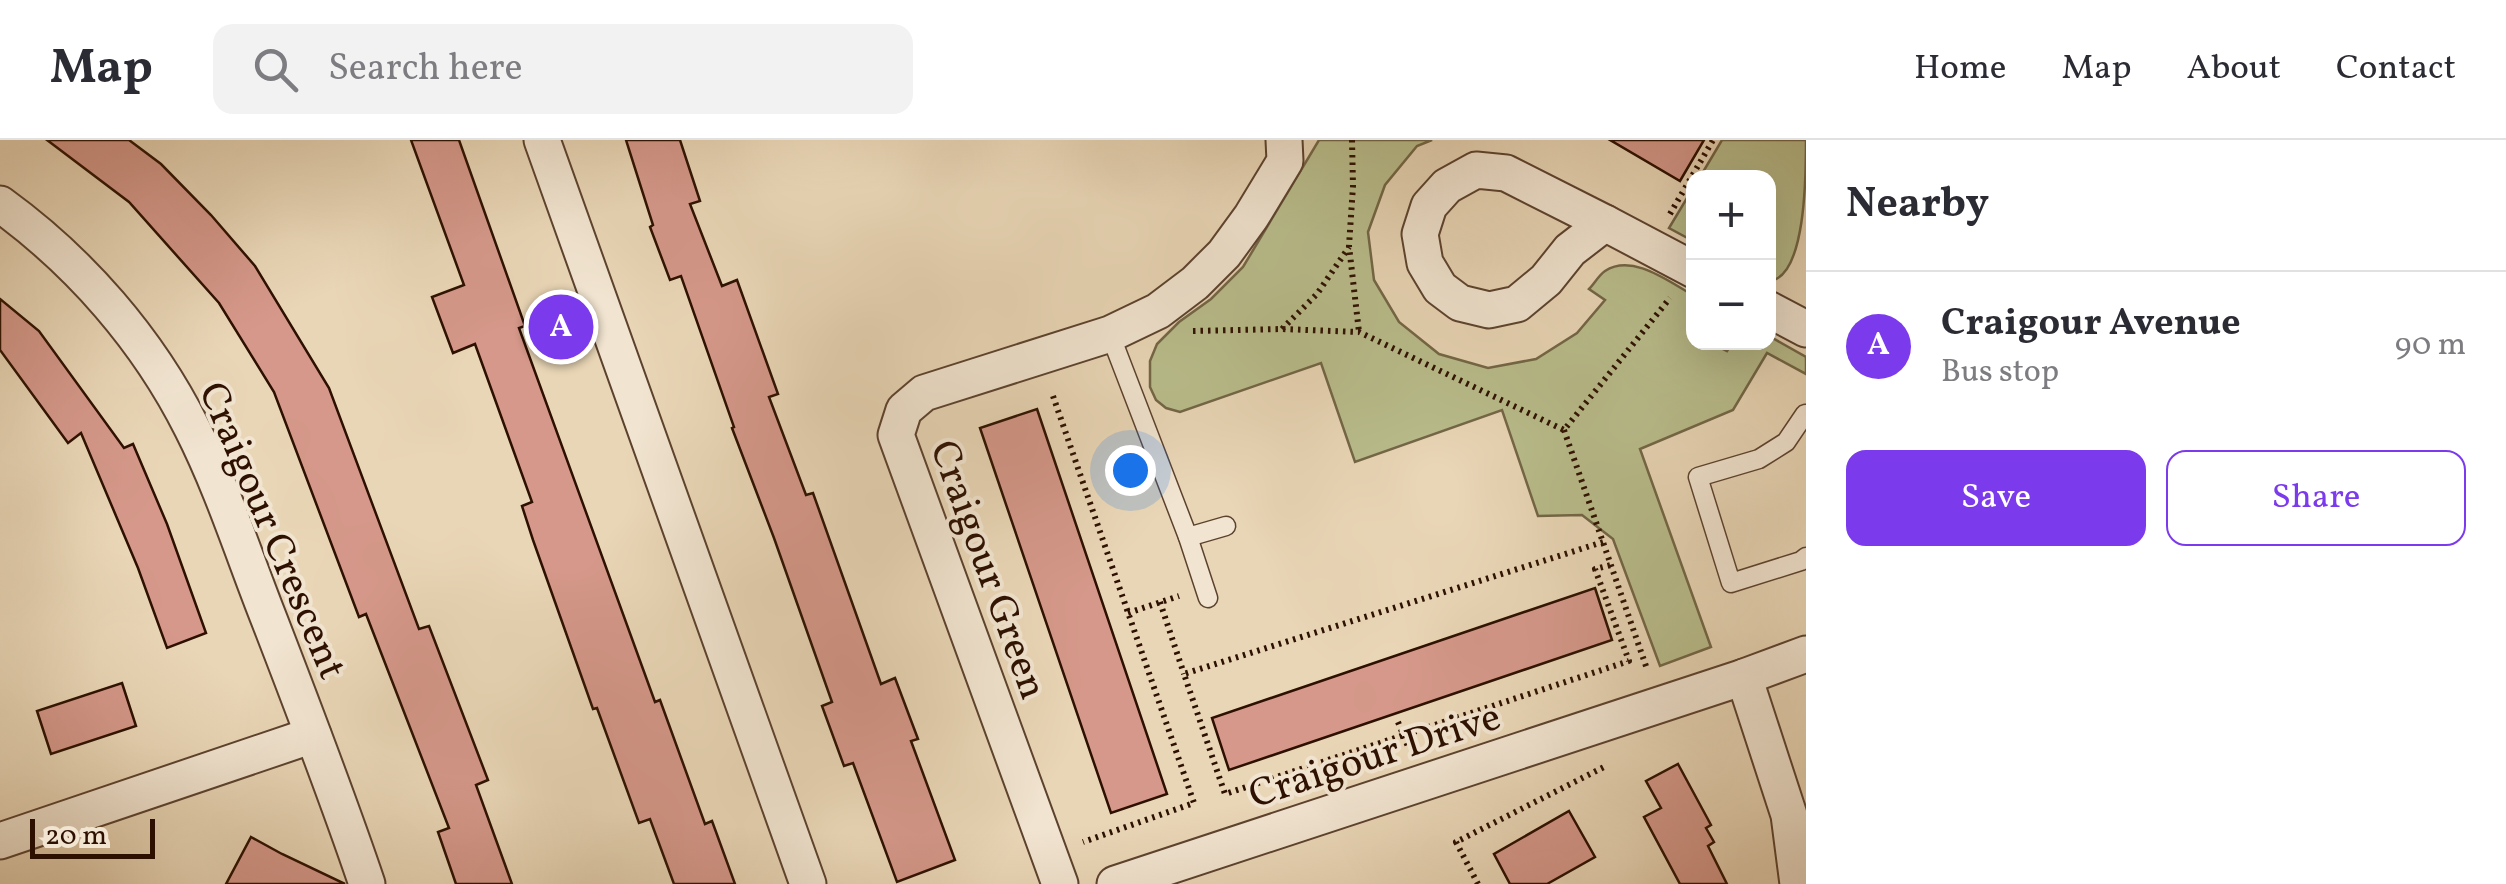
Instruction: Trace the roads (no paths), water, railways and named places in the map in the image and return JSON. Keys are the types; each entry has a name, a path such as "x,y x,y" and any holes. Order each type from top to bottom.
{"street":[{"path":"542,140 808,884"},
{"name":"Craigour Green","path":"1055,870 896,435 904,410 924,393 1110,334 1158,311 1196,283 1252,217 1285,160 1284,140"},
{"path":"1605,224 1570,250 1546,280 1517,304 1489,310 1460,302 1440,288 1425,263 1420,234 1429,206 1446,186 1476,170 1506,173 1605,224 1686,266"},
{"name":"Craigour Crescent","path":"0,204 47,242 100,294 142,345 194,430 367,884"},
{"path":"1776,314 1806,329"},
{"name":"Craigour Drive","path":"1115,884 1806,654"},
{"path":"1744,677 1789,815 1798,884"},
{"path":"0,842 313,735"}],"lane":[{"path":"1110,334 1208,598"},
{"path":"1805,414 1786,442 1759,460 1698,477 1731,583 1806,557"},
{"path":"1188,537 1226,526"}],"place":[{"name":"Craigour Avenue","path":"561,327"}]}
